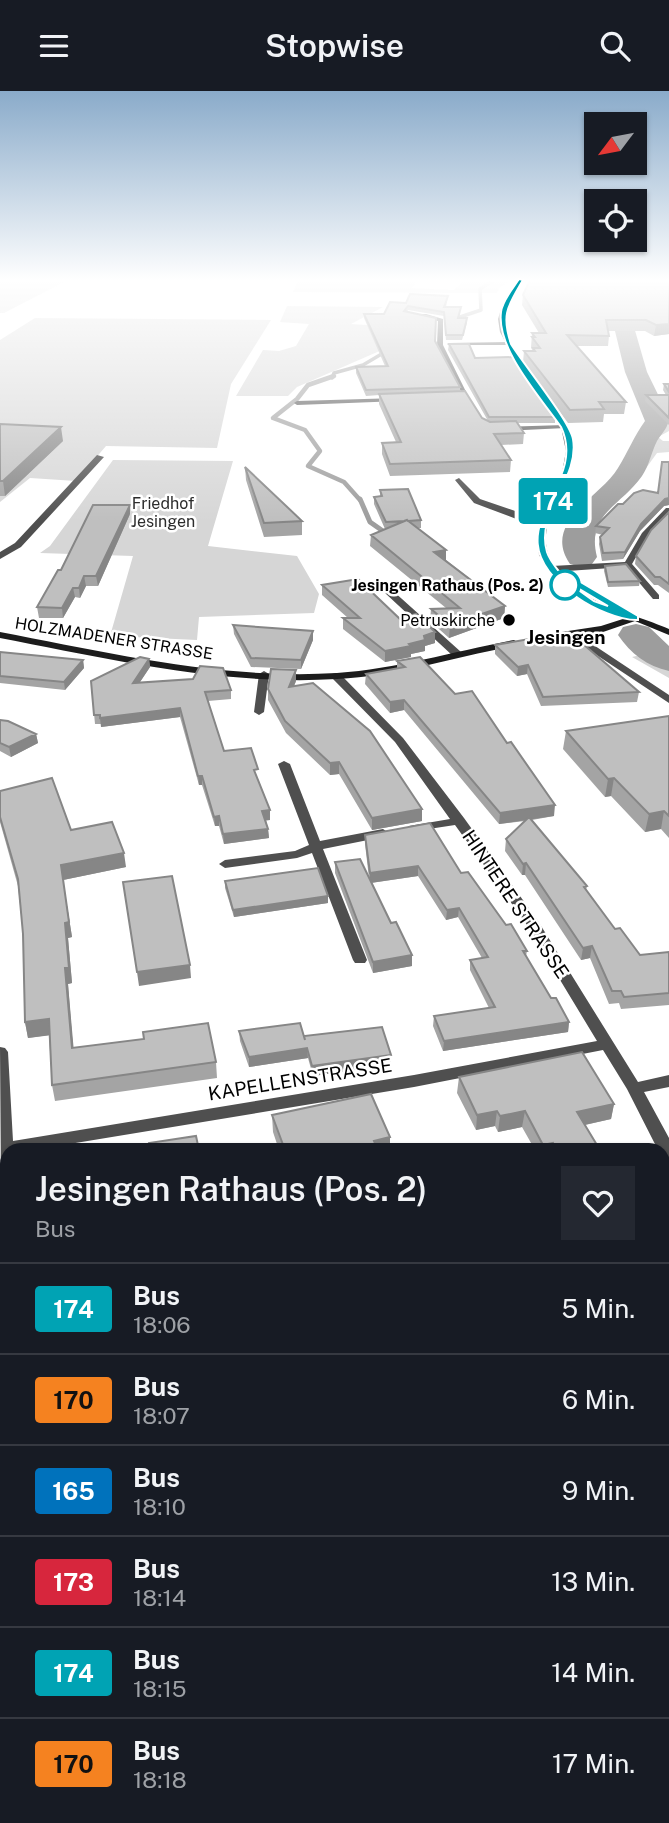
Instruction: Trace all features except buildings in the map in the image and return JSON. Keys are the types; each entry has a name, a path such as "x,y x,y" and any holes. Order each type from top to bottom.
{"main road":[{"path":"519,361 569,437 571,459 543,522 542,550 552,569 565,585 590,603 669,632"},
{"path":"547,638 603,629 635,618"},
{"name":"HOLZMADENER STRASSE","path":"0,635 184,668 336,676 523,642"}],"street":[{"path":"448,361 477,414"},
{"path":"453,398 466,397"},
{"path":"297,403 401,400"},
{"path":"491,429 564,427"},
{"path":"0,556 18,545 100,457"},
{"path":"459,480 477,501 543,522"},
{"path":"628,564 636,544 653,523 669,510"},
{"path":"552,569 628,564"},
{"path":"628,564 656,597"},
{"path":"387,585 388,591 457,654"},
{"path":"571,633 669,700"},
{"path":"260,712 264,674"},
{"name":"HINTERE STRASSE","path":"336,676 399,740 531,921 634,1088 663,1143"},
{"path":"284,764 360,960"},
{"path":"225,865 298,854 330,842 460,821"},
{"name":"KAPELLENSTRASSE","path":"39,1143 414,1081 607,1044"},
{"path":"0,1052 3,1143"},
{"path":"634,1088 669,1081"}],"green space":[{"path":"0,361 245,361 231,384 217,448 106,446 76,481 30,478 0,502"},
{"path":"257,361 357,361 297,387 288,396 236,396"},
{"path":"662,422 669,423 669,431 658,437 669,441 669,452 657,453 636,482 599,518 594,542 582,542 591,517 633,473 648,441"},
{"name":"Friedhof Jesingen","path":"113,460 233,461 208,546 297,556 319,594 314,613 199,617 197,640 110,636 133,556 40,553 50,546"},
{"path":"669,648 669,678 632,657"}],"waterway":[{"path":"333,376 334,373 370,361"},
{"path":"581,557 577,539 587,516 630,473 644,441 658,421 633,361"},
{"path":"333,376 308,385 297,399 273,418 305,430 320,451 308,466 344,482 360,500"},
{"path":"360,499 370,522 390,536"},
{"path":"636,635 656,654 669,660"}],"bus line":[{"name":"174","path":"519,361 569,437 571,459 568,469 541,527 542,550 547,562 565,585 590,603 635,618 569,579"}],"place":[{"name":"Jesingen Rathaus (Pos. 2)","path":"565,585"},
{"name":"Petruskirche","path":"509,620"}],"district":[{"name":"Jesingen","path":"566,637"}]}
